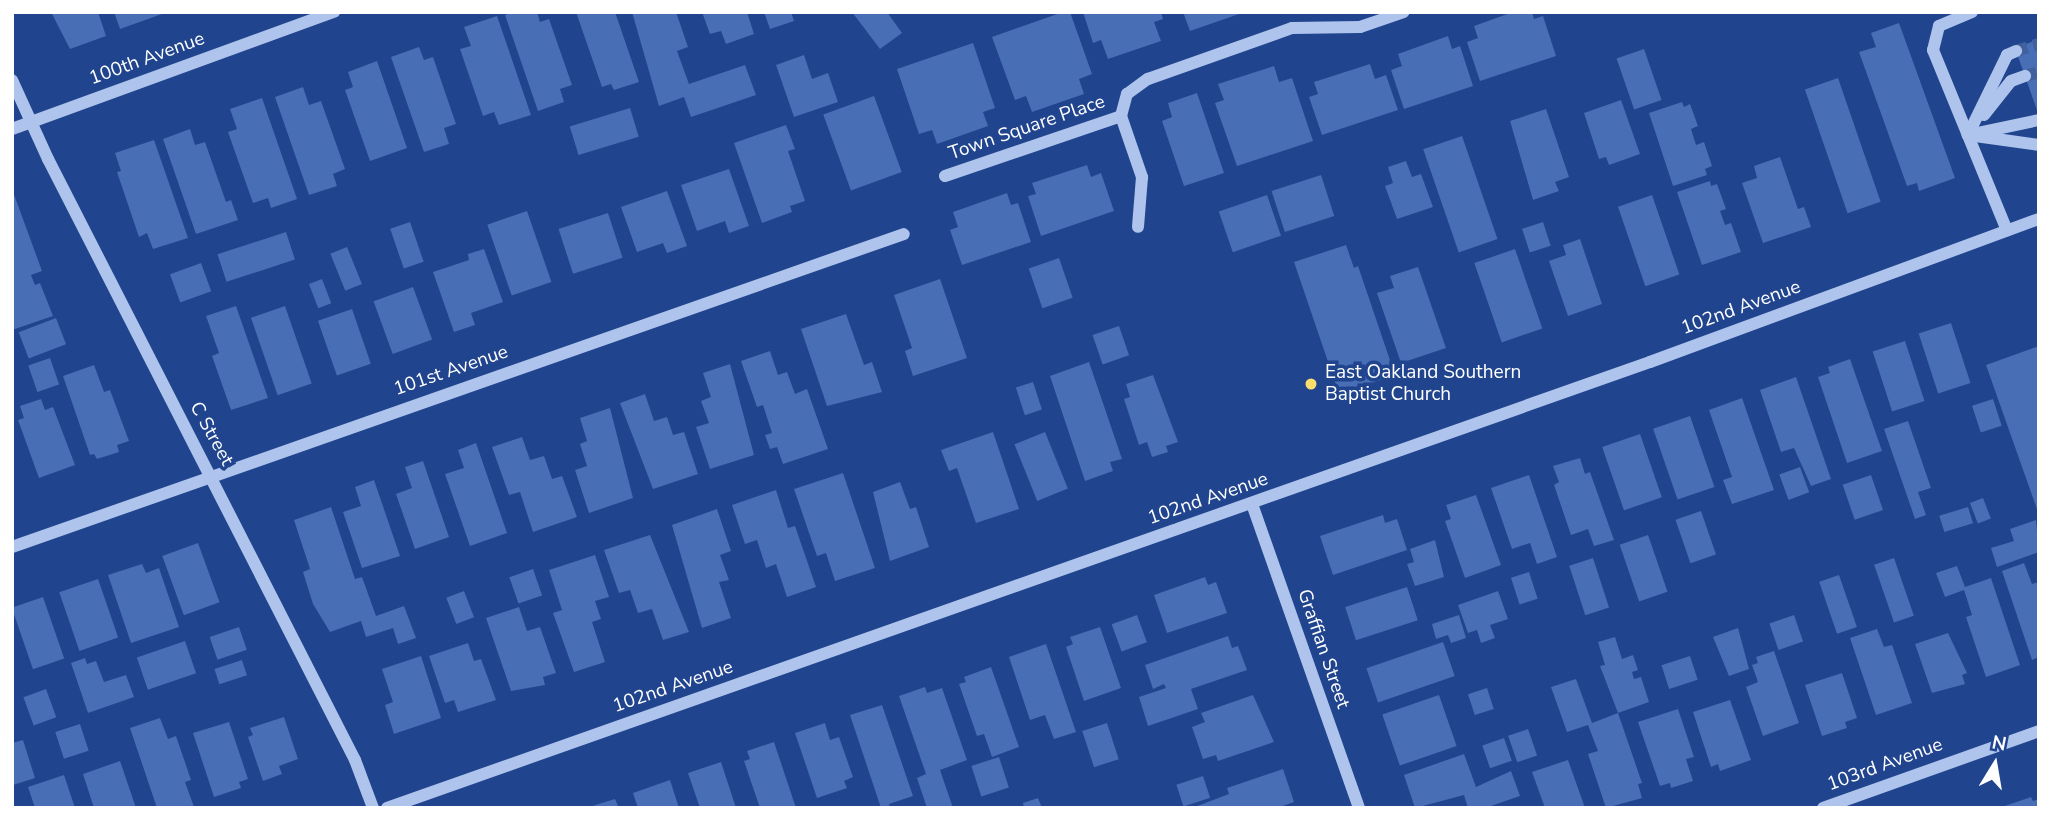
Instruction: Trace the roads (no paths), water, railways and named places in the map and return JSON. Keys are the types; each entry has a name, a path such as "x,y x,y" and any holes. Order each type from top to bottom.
{"street":[{"name":"100th Avenue","path":"12,129 334,12"},
{"name":"Town Square Place","path":"1139,227 1142,177 1121,116 1127,94 1148,79 1292,28 1360,27 1404,12"},
{"path":"1972,12 1939,26 1933,50 2007,230"},
{"path":"1968,135 2007,55 2016,51"},
{"path":"1968,135 2011,80 2025,76"},
{"name":"C Street","path":"12,80 355,760 373,808"},
{"name":"Town Square Place","path":"945,176 1121,116"},
{"path":"1968,135 2039,120"},
{"path":"1968,135 2039,145"},
{"name":"102nd Avenue","path":"387,808 1252,504 2039,219"},
{"name":"101st Avenue","path":"12,547 904,234"},
{"name":"Graffian Street","path":"1252,504 1359,808"},
{"name":"103rd Avenue","path":"1823,808 2039,731"}],"tunnel":[{"path":"2016,51 2039,44"},
{"path":"2025,76 2039,72"}],"place":[{"name":"East Oakland Southern Baptist Church","path":"1311,384"}]}
